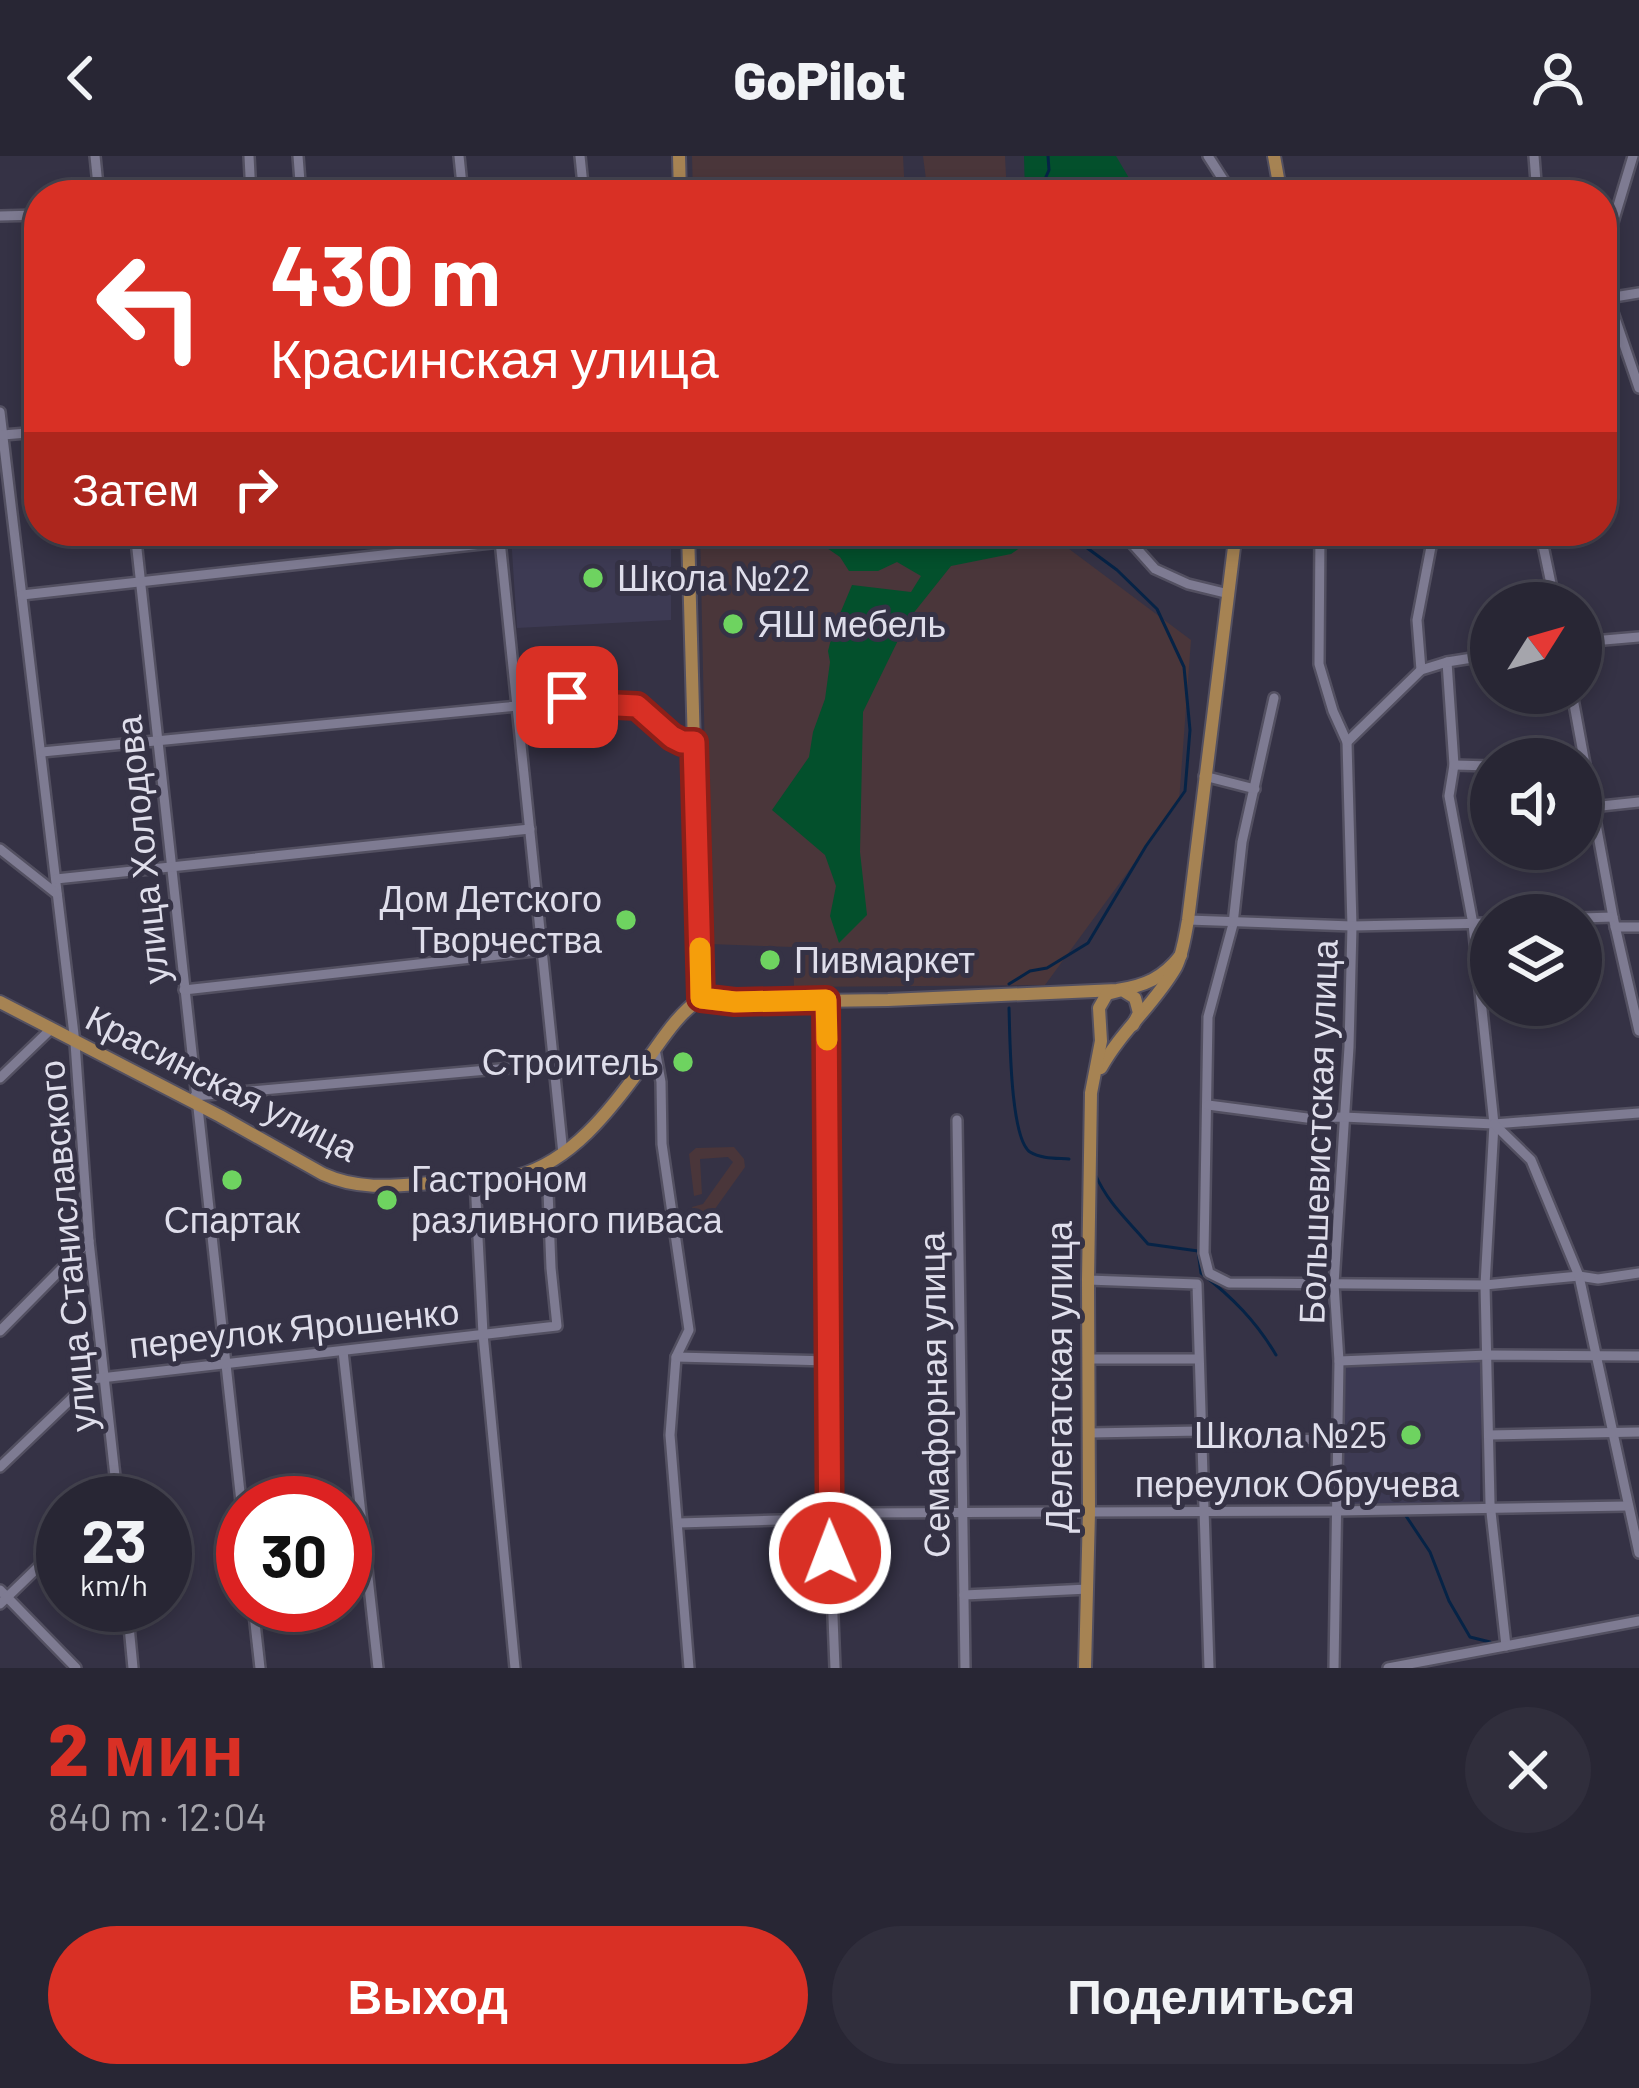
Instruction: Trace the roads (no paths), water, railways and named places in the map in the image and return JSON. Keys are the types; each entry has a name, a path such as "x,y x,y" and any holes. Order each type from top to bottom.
{"main road":[{"path":"688,546 701,998 735,1002 1117,991 1155,980 1181,955"},
{"path":"1092,1085 1112,1048 1181,955 1234,546"},
{"path":"1068,992 1087,1000 1107,1026 1116,1030 1133,1025 1138,1003 1132,994 1117,991 1103,998 1101,1018"},
{"name":"Красинская улица","path":"0,1002 195,1100 340,1182 370,1187 513,1178 542,1167 590,1131 671,1024 701,998"},
{"name":"Делегатская улица","path":"1085,1668 1092,1085 1101,1018"}],"street":[{"path":"1617,207 1633,156"},
{"path":"1617,324 1639,388"},
{"name":"улица Станиславского","path":"0,412 3,475 42,752 75,1043 89,1241 115,1476"},
{"name":"улица Холодова","path":"136,546 238,1476"},
{"path":"22,595 421,546"},
{"path":"500,546 563,1154"},
{"path":"1135,546 1155,568 1228,595"},
{"name":"Большевистская улица","path":"1320,546 1319,664 1347,742 1352,926 1334,1284 1339,1360 1334,1668"},
{"path":"1421,670 1417,620 1431,546"},
{"path":"1543,546 1551,582"},
{"path":"1602,640 1639,637"},
{"path":"1347,742 1421,670 1470,658"},
{"path":"1447,662 1454,765 1449,796 1470,908"},
{"path":"42,752 517,706 558,696 632,705 672,737 694,742"},
{"path":"1274,698 1242,842 1233,924 1208,1017 1204,1253 1209,1273 1228,1283 1485,1286 1639,1274"},
{"path":"1454,765 1470,765"},
{"path":"1204,776 1255,789"},
{"path":"1602,806 1639,802"},
{"path":"56,880 530,830"},
{"path":"0,849 58,894"},
{"path":"1602,859 1639,1031"},
{"path":"1187,920 1352,926 1470,924"},
{"path":"1602,921 1639,927"},
{"path":"184,990 543,950"},
{"path":"826,1000 829,1515 835,1668"},
{"path":"1484,1026 1494,1124 1485,1286 1490,1510 1506,1646"},
{"path":"0,1078 51,1029"},
{"path":"655,1049 662,1144 689,1330 676,1358 670,1435 689,1668"},
{"path":"195,1100 555,1064"},
{"path":"1208,1106 1307,1118 1494,1124 1639,1113"},
{"name":"Семафорная улица","path":"957,1120 965,1668"},
{"path":"1494,1124 1531,1160 1580,1276 1639,1553"},
{"name":"переулок Ярошенко","path":"0,1467 92,1379 557,1327 548,1191 542,1167"},
{"path":"475,1180 483,1334 515,1668"},
{"path":"0,1331 89,1241"},
{"path":"1088,1280 1197,1285 1209,1668"},
{"path":"343,1351 378,1668"},
{"path":"1339,1360 1639,1356"},
{"path":"676,1358 830,1361"},
{"path":"1088,1359 1197,1359"},
{"path":"1088,1433 1201,1431 1214,1438 1338,1440"},
{"path":"1489,1435 1639,1432"},
{"name":"переулок Обручева","path":"678,1523 829,1515 1628,1506"},
{"path":"36,1567 2,1597 74,1667"},
{"path":"964,1595 1088,1589"},
{"path":"1388,1668 1639,1621"},
{"path":"130,1632 133,1668"},
{"path":"256,1632 260,1668"}],"waterway":[{"path":"1045,180 1048,156"},
{"path":"1009,984 1088,943 1185,791 1190,730 1184,667 1157,609 1084,546"},
{"path":"1009,1008 1012,1085 1023,1143 1034,1154 1069,1159"},
{"path":"1095,1174 1112,1203 1148,1244 1198,1251 1201,1273 1243,1310 1276,1355"},
{"path":"1406,1516 1430,1552 1449,1601 1470,1637 1490,1642"}],"place":[{"name":"Школа №22","path":"593,578"},
{"name":"ЯШ мебель","path":"733,624"},
{"name":"Дом Детского Творчества","path":"626,920"},
{"name":"Пивмаркет","path":"770,960"},
{"name":"Строитель","path":"683,1062"},
{"name":"Спартак","path":"232,1180"},
{"name":"Гастроном разливного пиваса","path":"387,1200"},
{"name":"Школа №25","path":"1411,1435"}]}
